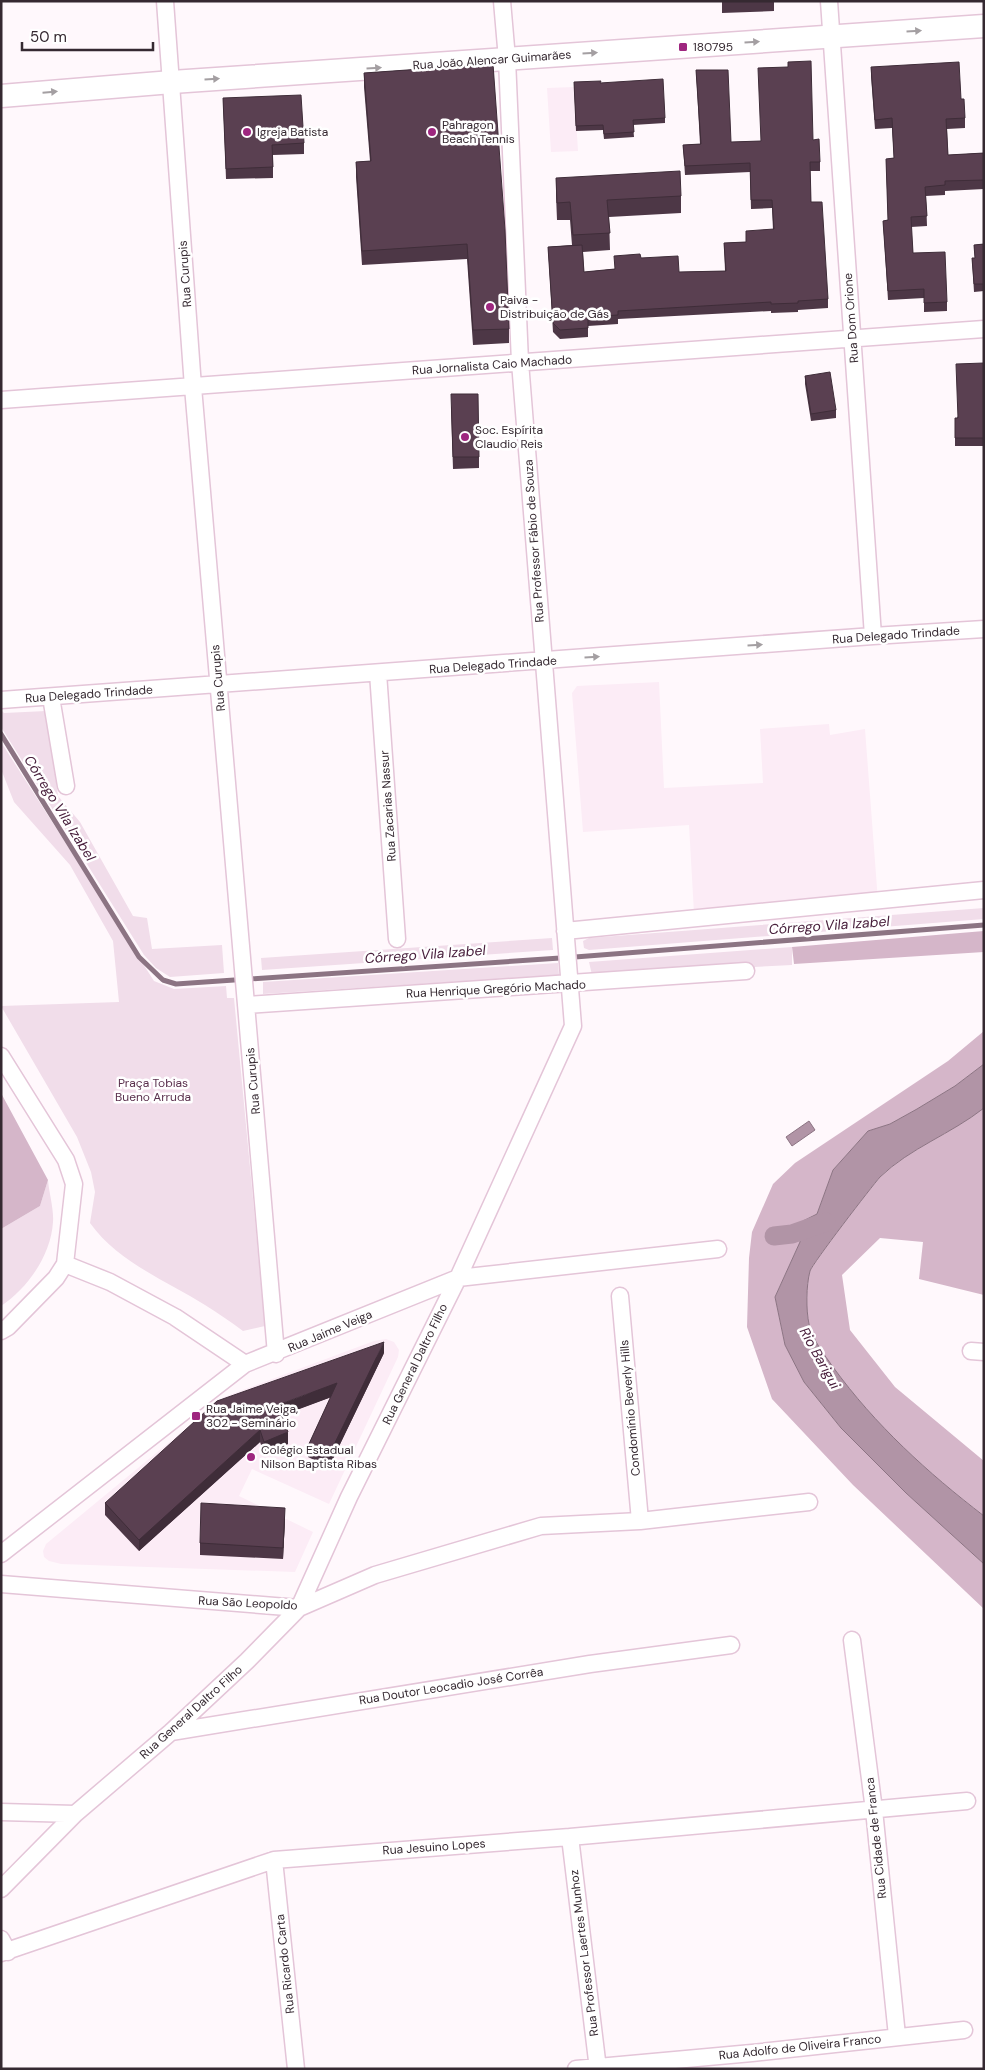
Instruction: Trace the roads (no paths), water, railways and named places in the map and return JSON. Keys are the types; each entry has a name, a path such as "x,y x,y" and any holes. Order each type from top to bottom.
{"main road":[{"name":"Rua João Alencar Guimarães","path":"1,96 172,82 984,26"}],"street":[{"name":"Rua Curupis","path":"165,1 193,387 276,1354"},
{"name":"Rua Professor Fábio de Souza","path":"502,1 507,59 520,362 565,931"},
{"name":"Rua Dom Orione","path":"829,1 873,636"},
{"name":"Rua Jornalista Caio Machado","path":"1,400 984,329"},
{"name":"Rua Delegado Trindade","path":"1,700 984,629"},
{"name":"Rua Zacarias Nassur","path":"378,673 397,939"},
{"path":"51,697 66,786"},
{"path":"565,931 984,890"},
{"name":"Rua General Daltro Filho","path":"1,1889 76,1814 171,1732 247,1661 299,1608 349,1497 458,1278 573,1026 565,931"},
{"name":"Rua Henrique Gregório Machado","path":"246,1000 569,977 593,983 746,971"},
{"path":"1,1056 66,1160 74,1184 65,1264 56,1278 8,1327 1,1331"},
{"name":"Rua Jaime Veiga","path":"1,1554 245,1364 276,1354 458,1278 718,1249"},
{"path":"65,1264 110,1282 175,1317 245,1364"},
{"name":"Condomínio Beverly Hills","path":"620,1296 640,1520"},
{"path":"640,1520 810,1502"},
{"name":"Rua São Leopoldo","path":"1,1584 299,1608 374,1575 542,1526 640,1520"},
{"name":"Rua Cidade de Franca","path":"852,1640 874,1810 897,2036"},
{"name":"Rua Doutor Leocadio José Corrêa","path":"171,1732 590,1664 731,1646"},
{"name":"Rua Jesuino Lopes","path":"4,1948 274,1860 570,1837 968,1801"},
{"path":"1,1812 76,1814"},
{"name":"Rua Professor Laertes Munhoz","path":"570,1837 598,2068"},
{"name":"Rua Ricardo Carta","path":"274,1860 296,2069"},
{"name":"Rua Adolfo de Oliveira Franco","path":"576,2069 752,2053 964,2030"}],"water":[{"name":"Rio Barigui","path":"984,1064 984,1108 958,1126 917,1149 880,1177 813,1265 810,1271 807,1298 808,1318 813,1336 833,1367 866,1409 903,1447 984,1516 984,1564 906,1493 841,1428 804,1382 785,1345 775,1297 800,1242 803,1221 817,1214 833,1170 868,1131 890,1124 917,1109 955,1086"},
{"path":"809,1121 815,1130 792,1146 786,1137"}],"waterway":[{"name":"Córrego Vila Izabel","path":"1,734 139,957 163,980 176,984 575,957 984,925"},
{"path":"774,1236 792,1234 826,1222"}],"place":[{"name":"180795","path":"683,47"},
{"name":"Igreja Batista","path":"247,132"},
{"name":"Pahragon Beach Tennis","path":"432,132"},
{"name":"Paiva - Distribuição de Gás","path":"490,307"},
{"name":"Soc. Espírita Claudio Reis","path":"465,437"},
{"name":"Rua Jaime Veiga, 302 - Seminário","path":"196,1416"},
{"name":"Colégio Estadual Nilson Baptista Ribas","path":"251,1457"}],"park label":[{"name":"Praça Tobias Bueno Arruda","path":"153,1090"}]}
